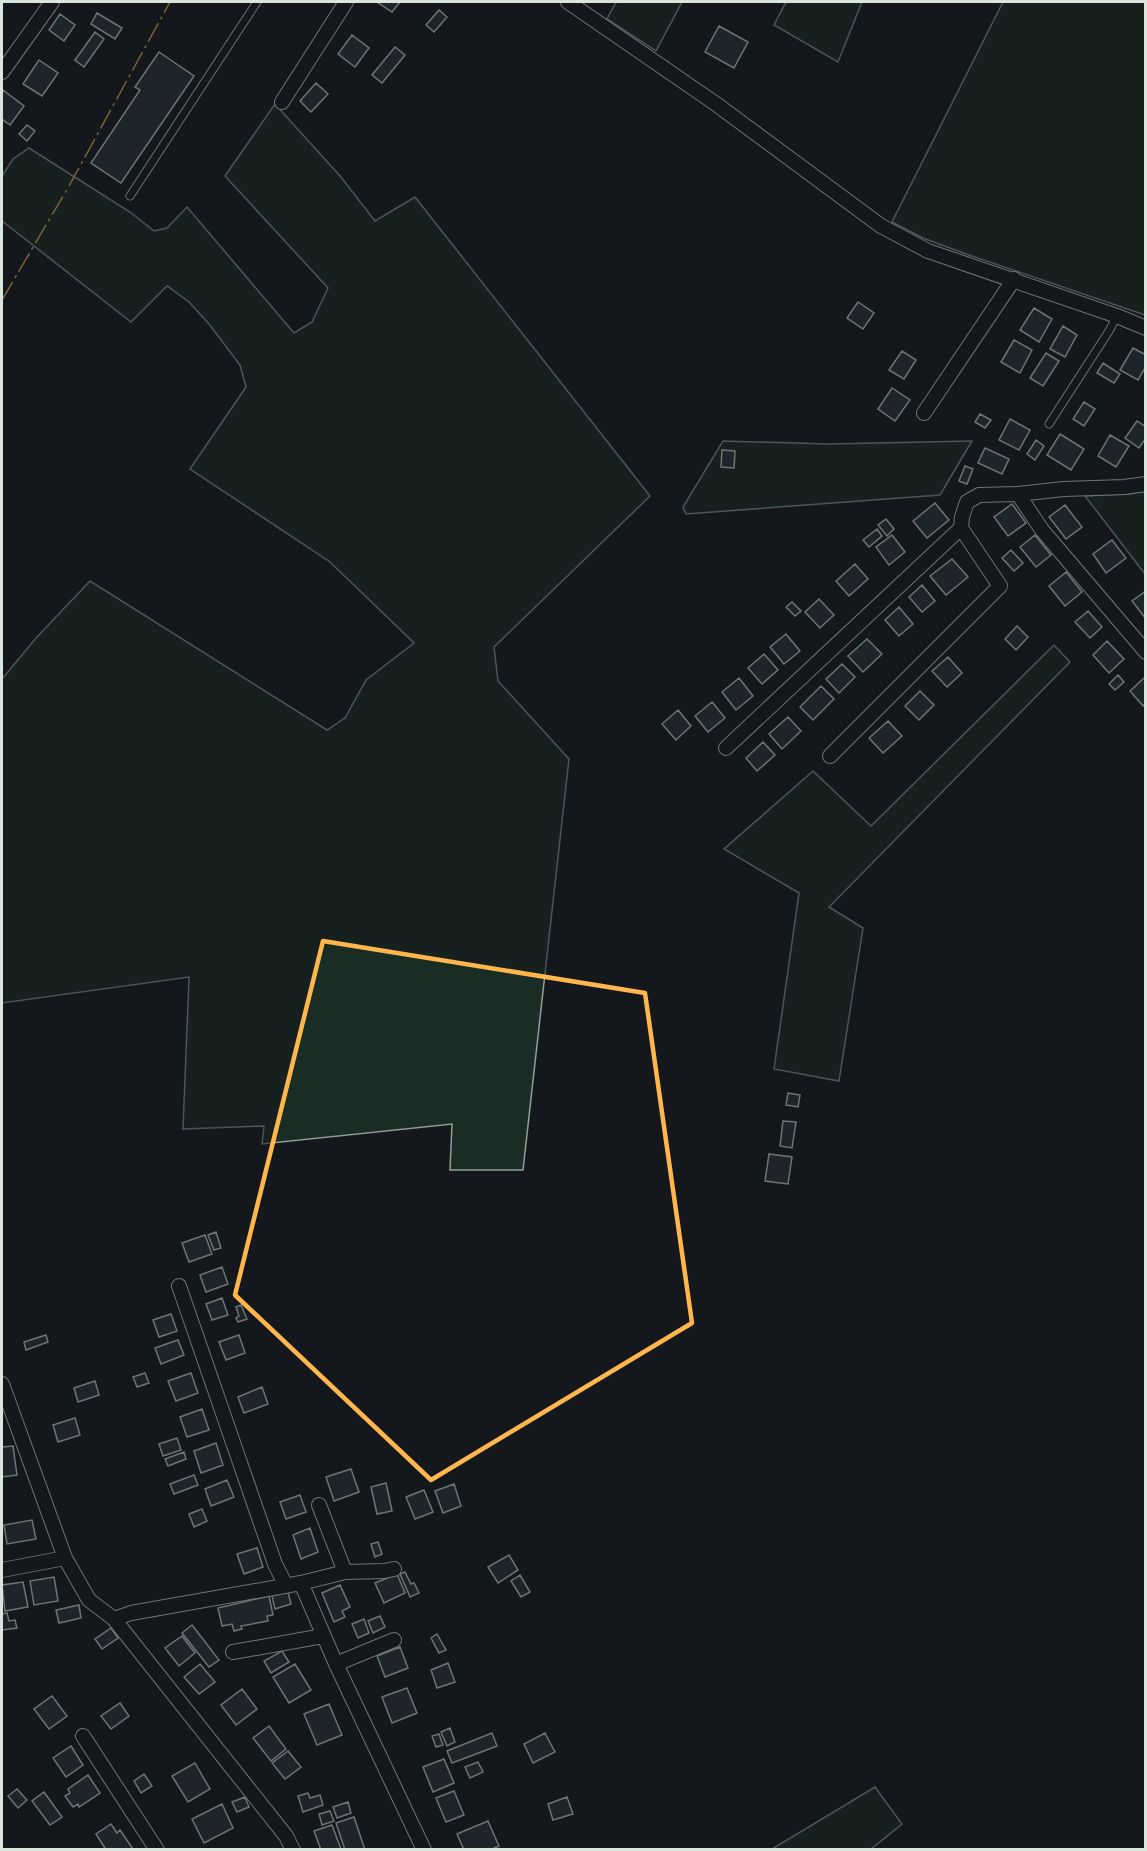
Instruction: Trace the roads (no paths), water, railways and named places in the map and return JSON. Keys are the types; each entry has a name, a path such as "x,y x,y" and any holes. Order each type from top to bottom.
{"street":[{"path":"2,72 51,2"},
{"path":"282,102 346,2"},
{"path":"568,2 716,104 881,226 928,251 1014,279 1146,328"},
{"path":"924,413 1014,279"},
{"path":"830,756 1000,586 961,528 967,502 980,495 1146,484"},
{"path":"1018,494 1042,530 1146,652"},
{"path":"726,748 961,528"},
{"path":"179,1286 275,1564 285,1584"},
{"path":"2,1384 65,1558 89,1600 114,1619 286,1836 293,1850"},
{"path":"320,1505 345,1572"},
{"path":"2,1570 65,1558"},
{"path":"114,1619 131,1613 345,1572 394,1569"},
{"path":"301,1582 323,1636 424,1850"},
{"path":"233,1652 323,1636"},
{"path":"336,1664 394,1640"},
{"path":"83,1736 157,1850"}],"lane":[{"path":"130,196 257,2"},
{"path":"1048,424 1117,316"}]}
